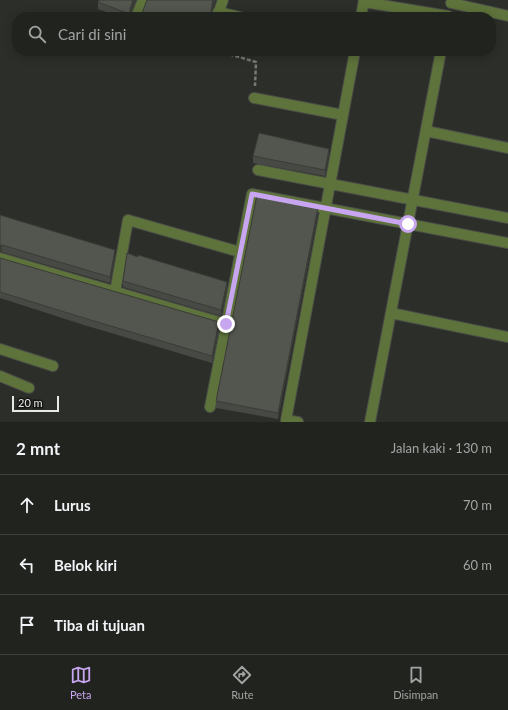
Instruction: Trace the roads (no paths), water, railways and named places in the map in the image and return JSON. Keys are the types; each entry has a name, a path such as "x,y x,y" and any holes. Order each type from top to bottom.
{"street":[{"path":"138,12 143,0"},
{"path":"218,12 223,0"},
{"path":"362,12 364,1 422,12"},
{"path":"449,12 451,1 493,12"},
{"path":"496,13 508,16"},
{"path":"298,422 286,420 354,56"},
{"path":"370,422 440,56"},
{"path":"254,98 343,115"},
{"path":"426,131 508,148"},
{"path":"258,170 508,218"},
{"path":"210,407 252,194 508,243"},
{"path":"115,292 128,220 240,252"},
{"path":"0,258 226,324"},
{"path":"391,313 508,337"},
{"path":"0,349 54,366"},
{"path":"0,376 29,388"}]}
